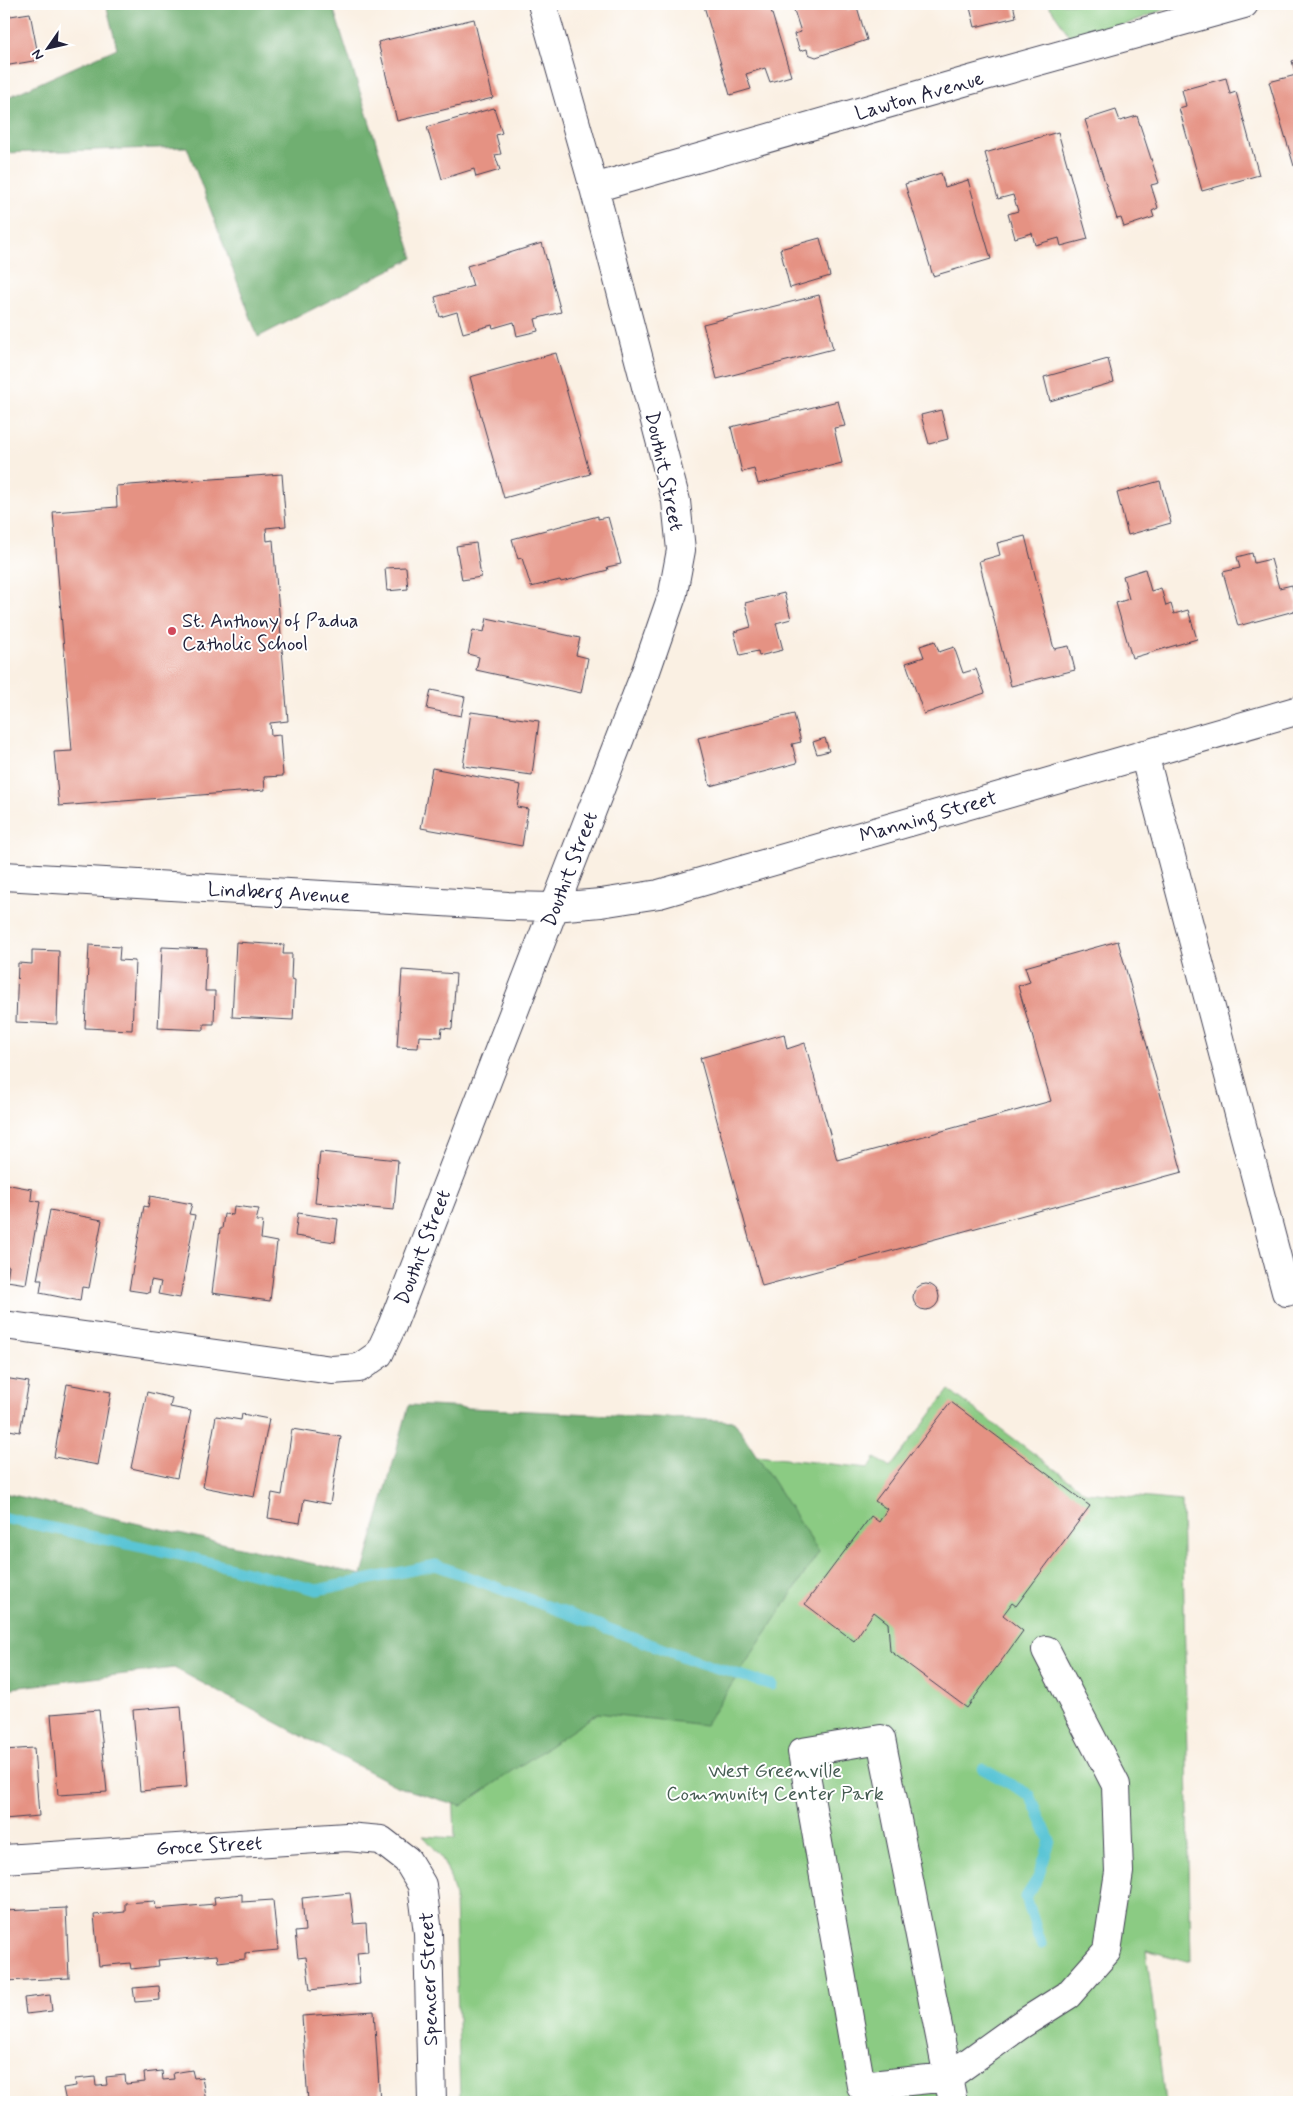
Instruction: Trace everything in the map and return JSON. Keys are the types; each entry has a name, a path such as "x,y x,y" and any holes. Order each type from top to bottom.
{"street":[{"name":"Douthit Street","path":"4,1325 332,1370 359,1368 379,1354 392,1326 646,672 673,594 681,550 676,502 594,188 542,4"},
{"name":"Lawton Avenue","path":"594,188 958,83 1244,4"},
{"name":"Manning Street","path":"554,907 601,904 659,894 1299,710"},
{"path":"1144,754 1286,1292 1299,1288"},
{"name":"Lindberg Avenue","path":"4,876 554,907"},
{"path":"950,2090 881,1739 802,1752 861,2086 950,2090 1019,2026 1068,1996 1107,1951 1120,1872 1116,1785 1046,1650"},
{"name":"Groce Street","path":"4,1859 347,1837 381,1840 407,1860"},
{"name":"Spencer Street","path":"407,1860 422,1885 428,1933 432,2102"}],"green space":[{"path":"106,4 332,4 413,258 258,337 187,147 4,153 4,99 117,48"},
{"path":"1048,4 1179,4 1075,44"},
{"name":"West Greenville Community Center Park","path":"949,1390 1085,1492 1182,1501 1191,1962 1146,1950 1165,2102 460,2102 455,1896 450,1877 441,1857 423,1836 455,1838 439,1422 869,1468 875,1458 890,1468"},
{"path":"409,1405 734,1421 819,1552 705,1725 598,1713 461,1806 398,1787 174,1668 4,1689 4,1493 362,1575"}],"building":[{"path":"713,4 769,4 791,76 770,82 765,68 746,74 751,89 730,95 704,6"},
{"path":"792,4 845,4 847,10 857,7 867,40 816,57 808,54 807,49 800,51 794,34 801,32"},
{"path":"969,4 1013,4 1016,17 975,27"},
{"path":"30,13 39,60 4,66 4,17"},
{"path":"474,19 493,98 397,121 378,42"},
{"path":"1299,58 1299,164 1294,166 1269,82 1296,75 1292,61"},
{"path":"1226,78 1230,94 1236,92 1259,175 1202,191 1179,108 1186,106 1182,90"},
{"path":"494,108 502,133 496,135 501,154 495,155 500,170 476,177 474,169 442,179 427,127"},
{"path":"1116,110 1120,121 1137,116 1159,183 1151,185 1158,208 1152,211 1154,217 1124,227 1121,218 1117,219 1085,120"},
{"path":"1058,132 1088,239 1061,246 1059,238 1035,245 1032,233 1015,238 1008,214 1018,211 1013,195 998,199 985,153"},
{"path":"941,173 945,187 968,180 991,259 933,276 905,184"},
{"path":"820,238 830,276 790,288 780,249"},
{"path":"542,243 561,312 535,319 538,331 517,336 514,322 493,328 492,325 463,333 457,312 440,317 435,297 473,286 467,266"},
{"path":"819,295 833,349 717,379 703,324"},
{"path":"556,353 590,474 504,498 470,377"},
{"path":"1108,359 1114,382 1050,401 1044,377"},
{"path":"838,401 845,426 834,428 842,463 758,484 754,469 742,472 731,427"},
{"path":"941,410 948,439 929,444 921,415"},
{"name":"St. Anthony of Padua Catholic School","path":"282,474 286,526 266,528 267,541 273,540 288,721 270,723 271,736 280,735 283,776 264,777 265,790 59,806 54,752 72,751 53,512 117,507 116,486"},
{"path":"1160,481 1171,523 1128,535 1117,493"},
{"path":"598,516 598,519 608,517 621,564 607,567 608,570 561,582 560,580 531,587 522,558 518,559 512,539"},
{"path":"1025,536 1054,649 1069,646 1075,670 1011,686 979,561 1000,555 997,543"},
{"path":"476,543 481,577 462,580 456,546"},
{"path":"1252,553 1254,563 1271,559 1279,588 1292,585 1298,610 1238,626 1223,572 1240,568 1237,557"},
{"path":"406,567 408,589 387,591 385,568"},
{"path":"1145,569 1151,591 1161,588 1166,606 1171,604 1174,614 1188,610 1197,639 1132,658 1116,603 1129,599 1123,576"},
{"path":"784,593 791,619 776,623 783,650 759,656 758,651 740,655 734,632 751,627 745,603"},
{"path":"487,618 580,638 576,655 588,658 581,693 476,670 479,657 468,654 473,630 484,632"},
{"path":"935,641 939,652 954,647 963,673 976,669 985,693 924,714 906,663 924,657 920,646"},
{"path":"431,690 465,697 461,716 427,709"},
{"path":"471,712 539,721 532,775 463,766"},
{"path":"794,714 801,742 792,744 797,763 710,786 698,738"},
{"path":"825,738 829,751 817,754 813,742"},
{"path":"432,768 521,785 517,807 528,809 522,846 421,828"},
{"path":"1118,941 1182,1172 762,1286 700,1058 784,1034 787,1049 805,1043 837,1160 1051,1101 1018,986 1030,982 1025,967"},
{"path":"236,942 284,945 283,954 292,954 291,979 295,980 293,1020 232,1017"},
{"path":"89,945 120,947 119,960 135,961 132,1030 85,1028"},
{"path":"162,947 207,949 205,991 215,991 214,1024 204,1024 204,1030 158,1028"},
{"path":"32,950 59,951 57,1024 16,1022 18,963 32,964"},
{"path":"402,970 456,974 452,1029 442,1028 441,1037 419,1036 418,1048 397,1047"},
{"path":"320,1152 398,1160 394,1210 315,1203"},
{"path":"5,1184 32,1189 31,1200 40,1202 26,1284 7,1281 9,1266 4,1265"},
{"path":"150,1196 192,1204 189,1214 195,1215 180,1298 158,1294 161,1282 151,1280 149,1293 129,1290 144,1206 148,1207"},
{"path":"234,1206 259,1209 256,1221 263,1221 261,1239 277,1242 270,1301 212,1293 220,1229 222,1229 224,1214 233,1215"},
{"path":"50,1210 102,1220 89,1288 82,1287 80,1301 40,1293 42,1280 37,1280"},
{"path":"298,1213 338,1219 335,1242 295,1236"},
{"path":"926,1284 935,1288 939,1297 935,1306 926,1310 917,1306 913,1297 917,1288"},
{"path":"4,1378 29,1382 20,1432 4,1429"},
{"path":"67,1384 111,1392 98,1465 54,1457"},
{"path":"147,1392 172,1398 170,1407 191,1411 177,1478 131,1468"},
{"path":"951,1402 1090,1506 1016,1606 1012,1603 1003,1615 1023,1631 967,1708 890,1651 888,1623 874,1612 854,1641 805,1604 871,1516 879,1522 887,1509 875,1501"},
{"path":"242,1414 269,1419 254,1497 203,1487 216,1416 241,1420"},
{"path":"292,1429 341,1437 330,1504 304,1499 300,1523 268,1518 272,1493 282,1495"},
{"path":"181,1706 187,1787 140,1791 133,1710"},
{"path":"99,1710 107,1792 58,1795 51,1714"},
{"path":"34,1748 39,1816 4,1819 4,1750"},
{"path":"350,1893 354,1924 366,1923 368,1952 357,1953 360,1984 310,1990 306,1957 298,1958 295,1932 305,1931 302,1898"},
{"path":"242,1894 242,1902 273,1900 278,1950 245,1953 245,1959 218,1962 217,1955 158,1960 159,1966 131,1969 130,1963 99,1966 94,1915 125,1912 125,1903 155,1901 156,1909 215,1904 214,1897"},
{"path":"66,1908 69,1978 4,1981 4,1911"},
{"path":"159,1986 160,2000 135,2002 133,1988"},
{"path":"50,1995 52,2011 26,2014 24,1998"},
{"path":"374,2011 380,2102 308,2102 302,2016"},
{"path":"192,2070 194,2078 202,2077 206,2102 66,2102 63,2088 76,2086 75,2079 95,2077 96,2086 99,2086 107,2085 106,2077 125,2075 126,2084 145,2082 144,2073 162,2071 163,2080 174,2079 173,2073"},
{"path":"1294,2098 1294,2102 1267,2102 1267,2099"}],"waterway":[{"path":"4,1518 185,1556 317,1590 436,1565 701,1663 772,1685"},
{"path":"983,1769 1030,1795 1050,1841 1038,1878 1026,1897 1041,1944"}],"place":[{"name":"St. Anthony of Padua Catholic School","path":"172,631"}]}
